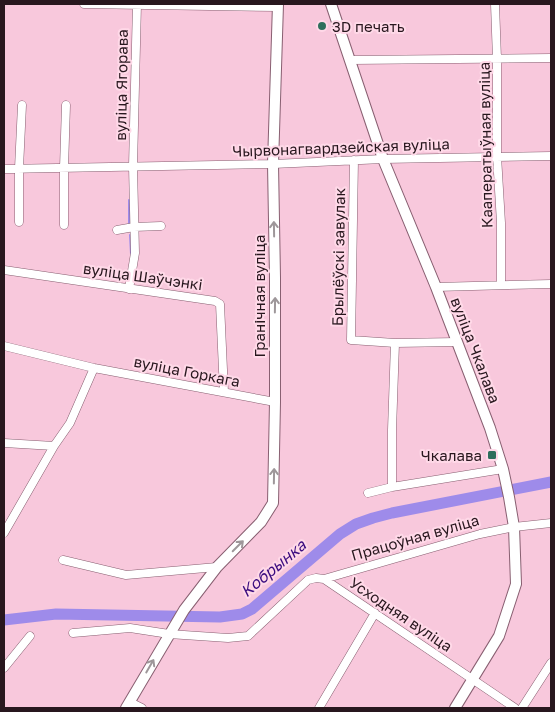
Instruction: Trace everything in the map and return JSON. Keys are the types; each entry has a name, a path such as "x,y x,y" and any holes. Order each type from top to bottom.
{"main road":[{"name":"вуліца Чкалава","path":"331,4 383,159 436,287 490,428 507,482 514,527 516,584 498,636 455,708"},
{"name":"Гранічная вуліца","path":"169,634 184,610 217,567 262,521 273,503 275,402 273,164 278,5"},
{"path":"128,705 169,634"}],"street":[{"path":"84,4 278,5"},
{"name":"вуліца Ягорава","path":"132,166 137,4"},
{"name":"Кааператыўная вуліца","path":"495,4 501,285"},
{"path":"350,60 551,58"},
{"path":"19,222 22,105"},
{"path":"64,226 66,105"},
{"name":"Чырвонагвардзейская вуліца","path":"4,169 551,156"},
{"name":"Брылёўскі завулак","path":"354,160 351,340 395,343 457,342"},
{"path":"129,289 135,253 132,166"},
{"path":"117,230 160,226"},
{"name":"вуліца Шаўчэнкі","path":"4,270 215,301 220,304 224,392"},
{"path":"436,287 551,284"},
{"path":"392,487 395,343"},
{"name":"вуліца Горкага","path":"4,346 94,368 275,402"},
{"path":"4,533 54,446 70,423 94,368"},
{"path":"4,443 54,446"},
{"path":"368,494 392,487 503,469"},
{"name":"Працоўная вуліца","path":"324,579 480,534 551,522"},
{"path":"63,560 126,575 217,567"},
{"path":"73,633 130,628 169,634 228,638 248,636 308,580 324,579"},
{"name":"Усходняя вуліца","path":"324,579 515,708"},
{"path":"319,708 375,613"},
{"path":"4,668 30,636"},
{"path":"522,708 551,663"},
{"path":"128,705 142,708"}],"waterway":[{"path":"129,200 129,224"},
{"path":"130,235 131,254"},
{"name":"Кобрынка","path":"4,620 56,614 220,617 242,614 252,609 340,534 356,524 392,513 551,482"}],"place":[{"name":"3D печать","path":"322,26"},
{"name":"Чкалава","path":"492,455"}]}
